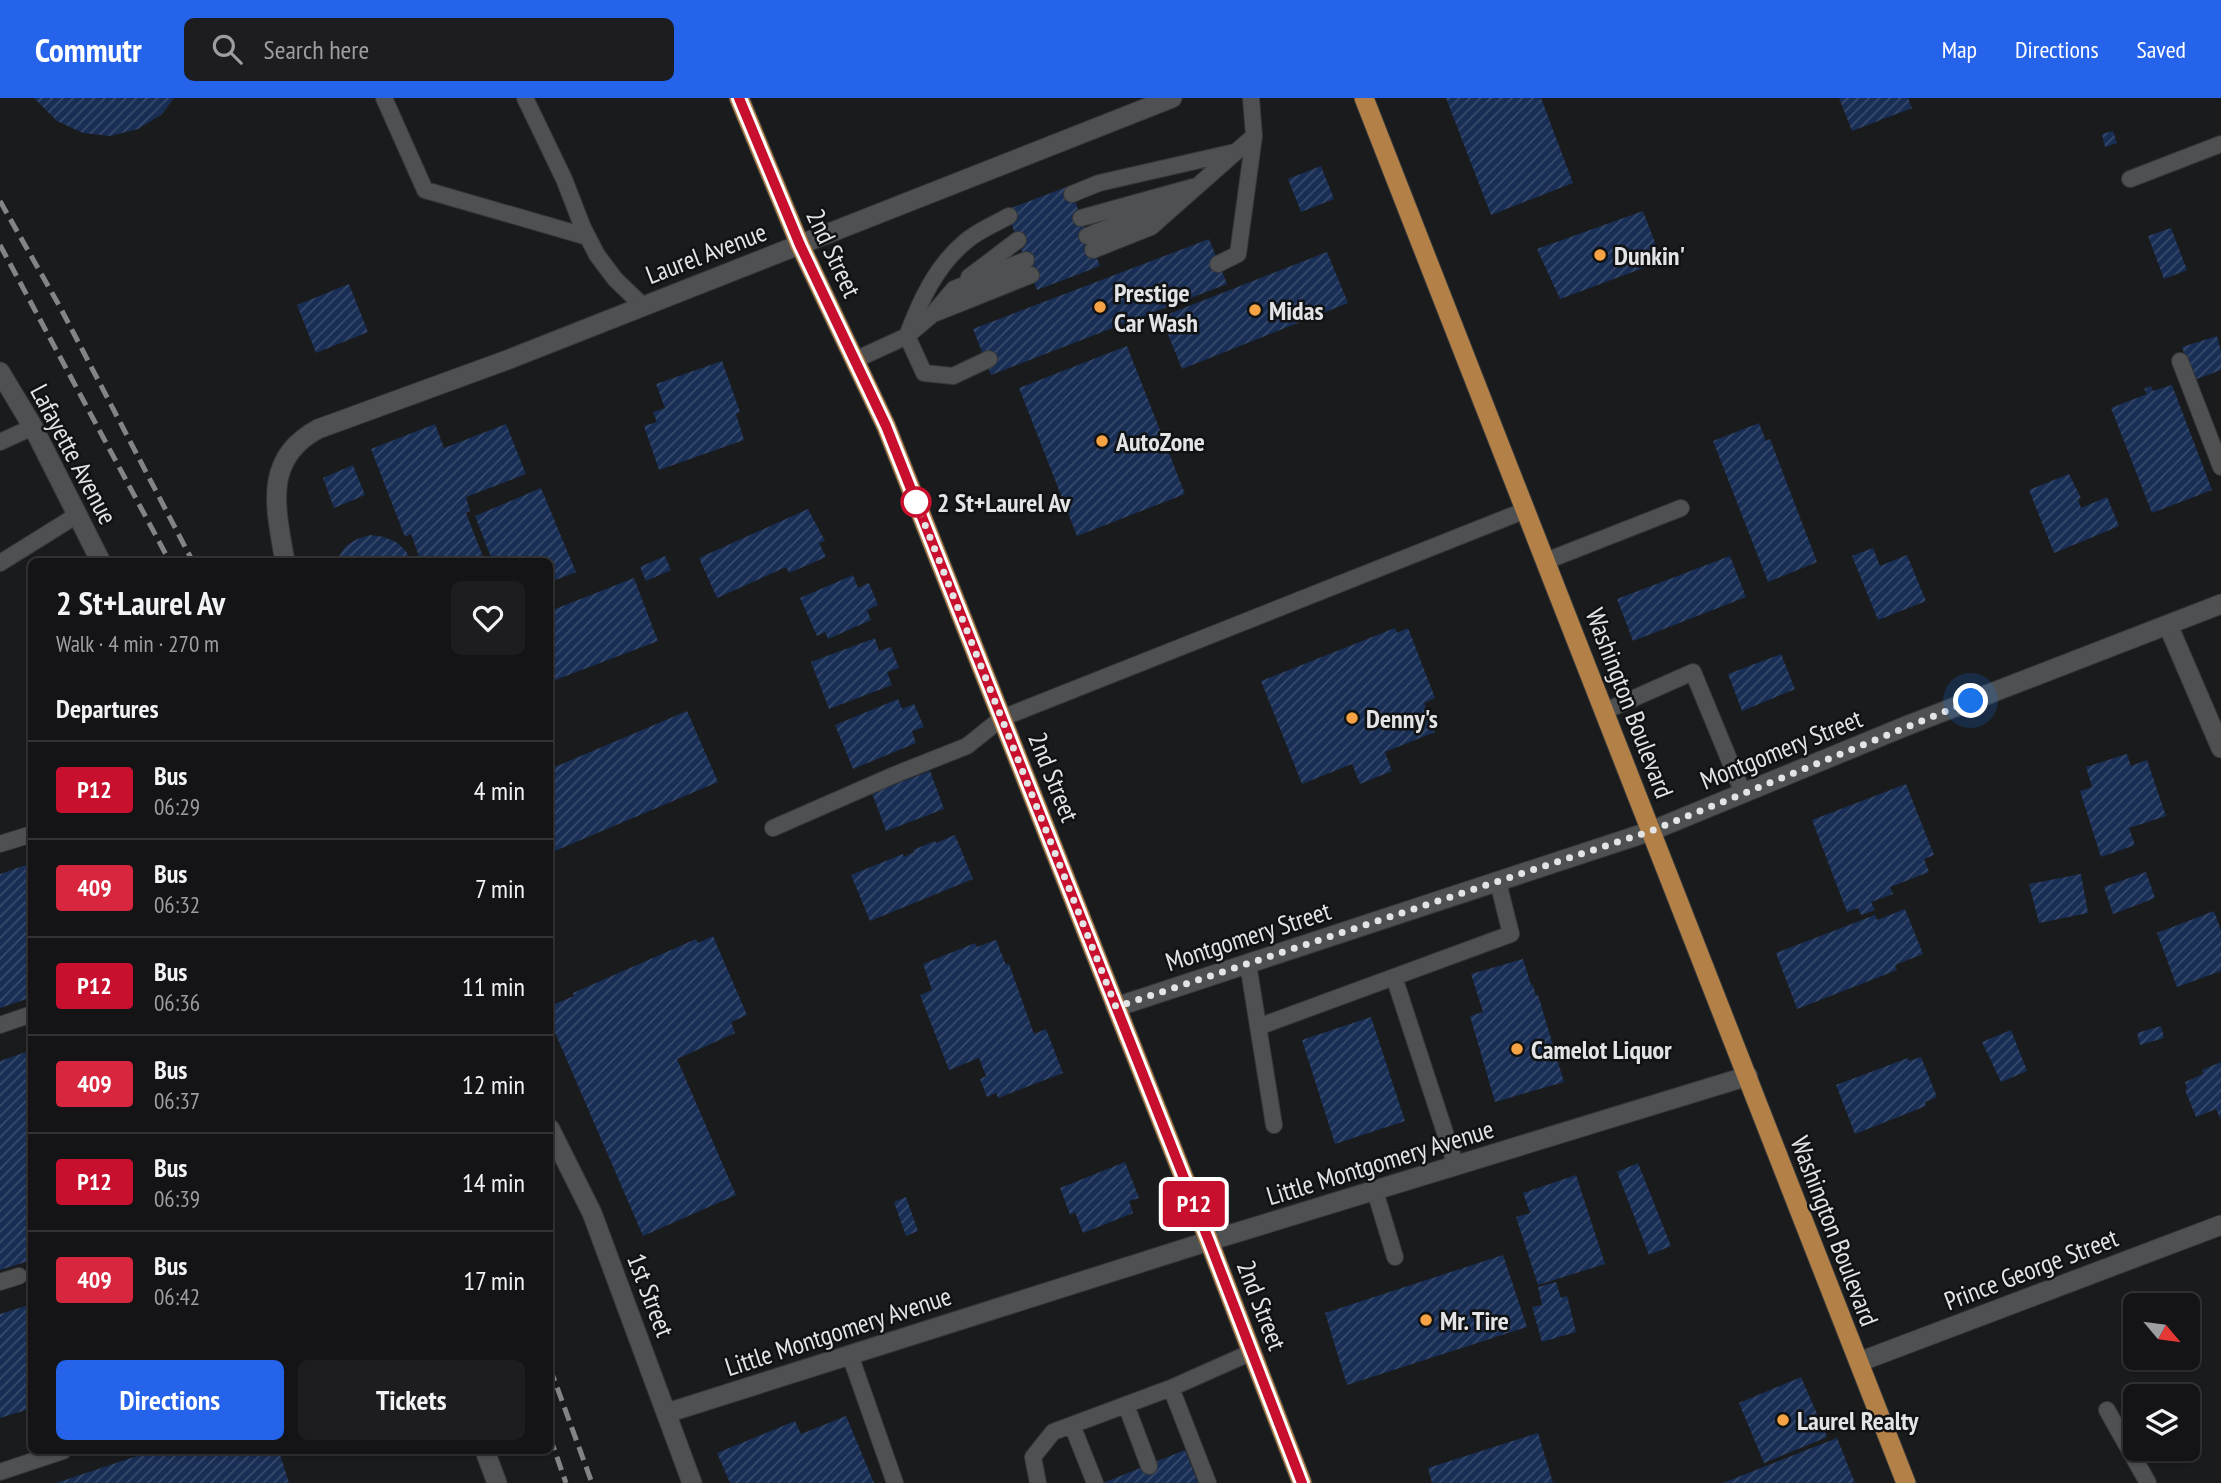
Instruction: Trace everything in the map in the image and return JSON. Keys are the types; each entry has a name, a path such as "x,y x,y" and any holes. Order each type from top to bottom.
{"main road":[{"name":"2nd Street","path":"739,98 800,245 886,426 1302,1483"},
{"name":"Washington Boulevard","path":"1364,98 1906,1483"}],"street":[{"name":"Laurel Avenue","path":"284,558 276,497 279,476 290,449 318,429 452,381 1172,98"},
{"name":"Lafayette Avenue","path":"0,372 33,427 98,558"},
{"name":"Montgomery Street","path":"1116,1007 1651,831 1906,726 2221,604"},
{"path":"2168,625 2221,748"},
{"name":"Little Montgomery Avenue","path":"667,1413 1209,1241 1748,1076"},
{"name":"1st Street","path":"553,1135 592,1213 692,1483"},
{"name":"Prince George Street","path":"1859,1362 2221,1225"},
{"path":"486,1454 497,1483"}],"lane":[{"path":"384,98 425,190 588,237"},
{"path":"525,98 597,255 615,279 643,306"},
{"path":"1218,264 1238,254 1254,136 1251,98"},
{"path":"1090,243 1185,197 1254,136"},
{"path":"2130,179 2221,144"},
{"path":"1072,194 1098,183 1237,151"},
{"path":"1081,218 1199,185"},
{"path":"989,359 953,376 924,373 907,336 919,302 948,258 967,240 1009,216"},
{"path":"855,360 907,336 933,314 954,289 1018,240"},
{"path":"933,314 1028,268 954,289"},
{"path":"2179,361 2221,467"},
{"path":"0,442 33,427"},
{"path":"1546,561 1681,508"},
{"path":"773,828 967,746 1002,718 1526,510"},
{"path":"0,563 77,515"},
{"path":"1605,711 1693,672 1744,793"},
{"path":"0,844 28,835"},
{"path":"1258,1027 1511,934 1498,882"},
{"path":"1248,964 1274,1125"},
{"path":"1394,977 1456,1166"},
{"path":"0,1025 28,1015"},
{"path":"1375,1191 1395,1257"},
{"path":"0,1282 19,1276"},
{"path":"1038,1483 1033,1457 1053,1432 1171,1388 1252,1352"},
{"path":"850,1356 895,1483"},
{"path":"1171,1388 1208,1483"},
{"path":"1126,1405 1149,1466"},
{"path":"2107,1410 2148,1483"},
{"path":"1072,1425 1096,1483"},
{"path":"0,1472 54,1454"}],"building":[{"path":"34,98 174,98 162,114 138,129 110,136 83,133 57,121"},
{"path":"1446,98 1541,98 1573,183 1491,215"},
{"path":"1839,98 1908,98 1912,108 1852,131"},
{"path":"2113,131 2117,143 2105,147 2102,134"},
{"path":"1321,166 1334,199 1301,212 1288,179"},
{"path":"1069,186 1100,266 1037,290 1006,210"},
{"name":"Dunkin'","path":"1643,211 1662,261 1560,299 1537,249"},
{"path":"2171,228 2187,270 2164,279 2148,236"},
{"name":"Prestige Car Wash","path":"1209,239 1227,284 991,375 973,329"},
{"name":"Midas","path":"1327,252 1348,303 1182,369 1161,317"},
{"path":"349,284 368,332 316,353 297,305"},
{"path":"2217,336 2221,351 2221,370 2194,380 2182,347"},
{"name":"AutoZone","path":"1127,346 1185,494 1077,536 1019,388"},
{"path":"722,361 740,412 736,414 744,440 659,470 644,426 657,422 653,412 665,408 656,384"},
{"path":"2172,385 2212,490 2152,513 2111,408 2147,394 2144,389 2151,386 2153,391"},
{"path":"1759,423 1766,441 1770,439 1817,562 1768,582 1713,441"},
{"path":"435,424 444,448 506,424 526,474 466,497 470,511 466,513 483,558 420,558 411,534 405,537 371,449"},
{"path":"353,465 365,495 334,508 323,478"},
{"path":"2069,474 2081,498 2078,500 2081,508 2107,497 2119,526 2054,553 2029,490"},
{"path":"541,488 576,572 553,581 553,558 491,558 475,516"},
{"path":"808,509 825,541 819,543 826,557 789,573 786,567 717,598 699,558"},
{"path":"370,535 384,537 396,542 409,558 338,558 346,546"},
{"path":"1873,548 1880,566 1907,555 1926,601 1878,620 1852,556"},
{"path":"665,556 671,570 646,581 640,567"},
{"path":"1730,556 1746,597 1633,641 1617,599"},
{"path":"853,575 858,588 869,583 878,605 867,610 871,620 828,639 825,632 817,636 800,598"},
{"path":"634,578 658,641 553,681 553,610"},
{"name":"Denny's","path":"1395,628 1397,633 1408,628 1435,698 1424,703 1435,732 1385,752 1392,771 1360,784 1352,764 1302,784 1261,681"},
{"path":"875,638 879,651 891,647 899,668 887,672 892,685 829,709 811,662"},
{"path":"1781,654 1795,689 1742,711 1728,674"},
{"path":"898,699 902,709 914,704 924,727 912,731 916,743 853,769 835,725"},
{"path":"687,711 718,782 553,852 553,768"},
{"path":"2127,754 2131,766 2147,760 2166,816 2129,828 2135,845 2101,857 2080,791 2092,787 2086,767"},
{"path":"930,771 944,809 886,831 872,793"},
{"path":"1906,784 1934,855 1924,859 1929,872 1890,887 1893,894 1871,902 1875,910 1861,915 1858,908 1847,912 1812,820"},
{"path":"955,835 973,879 870,921 851,875 903,854 904,857 914,852 913,850"},
{"path":"28,864 28,998 0,1008 0,874"},
{"path":"2146,872 2155,898 2113,914 2104,887"},
{"path":"2081,874 2088,913 2039,923 2029,884"},
{"path":"1905,909 1923,954 1895,965 1897,970 1797,1009 1776,953 1875,915 1877,920"},
{"path":"2214,911 2221,931 2221,971 2177,987 2157,933"},
{"path":"713,936 747,1015 731,1022 735,1033 677,1059 736,1195 643,1236 553,1028 553,1005 574,996 573,993 696,939 698,943"},
{"path":"996,940 1006,965 1009,964 1034,1034 1046,1029 1063,1073 998,1098 996,1093 987,1097 980,1079 986,1076 979,1058 949,1070 920,995 932,990 923,964 975,943 977,947"},
{"name":"Camelot Liquor","path":"1523,959 1531,985 1536,996 1538,995 1564,1082 1495,1102 1470,1016 1483,1012 1471,974"},
{"path":"1371,1017 1405,1121 1335,1144 1302,1040"},
{"path":"2161,1026 2164,1038 2140,1045 2137,1033"},
{"path":"2011,1030 2027,1071 2001,1082 1982,1042"},
{"path":"28,1051 28,1261 0,1270 0,1061"},
{"path":"1921,1057 1937,1097 1925,1102 1926,1106 1855,1134 1836,1085 1908,1058 1909,1061"},
{"path":"2221,1062 2221,1120 2216,1109 2196,1117 2185,1090 2185,1082 2203,1074 2202,1070"},
{"path":"1125,1162 1139,1198 1129,1201 1133,1213 1083,1233 1075,1212 1070,1215 1060,1188"},
{"path":"1638,1163 1671,1246 1649,1255 1617,1172"},
{"path":"1576,1175 1605,1264 1538,1285 1516,1217 1530,1213 1523,1193"},
{"path":"906,1197 918,1231 906,1236 894,1202"},
{"name":"Mr. Tire","path":"1503,1255 1527,1327 1347,1385 1325,1313"},
{"path":"1556,1282 1561,1298 1567,1296 1576,1332 1542,1342 1532,1307 1542,1305 1538,1287"},
{"path":"28,1305 28,1409 0,1418 0,1314"},
{"name":"Laurel Realty","path":"1801,1377 1827,1437 1764,1463 1739,1403"},
{"path":"846,1416 874,1483 730,1483 717,1453 795,1421 801,1434"},
{"path":"1538,1433 1553,1483 1432,1483 1428,1468"},
{"path":"1837,1438 1855,1483 1723,1483"},
{"path":"1185,1450 1198,1483 1103,1483"},
{"path":"143,1454 280,1454 289,1483 56,1483"}],"railway":[{"path":"0,201 60,307 191,558"},
{"path":"0,245 168,558"},
{"path":"553,1376 592,1483"},
{"path":"553,1446 566,1483"}],"bus line":[{"name":"P12","path":"739,98 800,245 886,426 1302,1483"}],"place":[{"name":"Dunkin'","path":"1600,255"},
{"name":"Prestige Car Wash","path":"1100,307"},
{"name":"Midas","path":"1255,310"},
{"name":"AutoZone","path":"1102,441"},
{"name":"2 St+Laurel Av","path":"916,502"},
{"name":"Denny's","path":"1352,718"},
{"name":"Camelot Liquor","path":"1517,1049"},
{"name":"Mr. Tire","path":"1426,1320"},
{"name":"Laurel Realty","path":"1783,1420"}],"route":[{"path":"916,502 1116,1007 1651,831 1971,701"}]}
